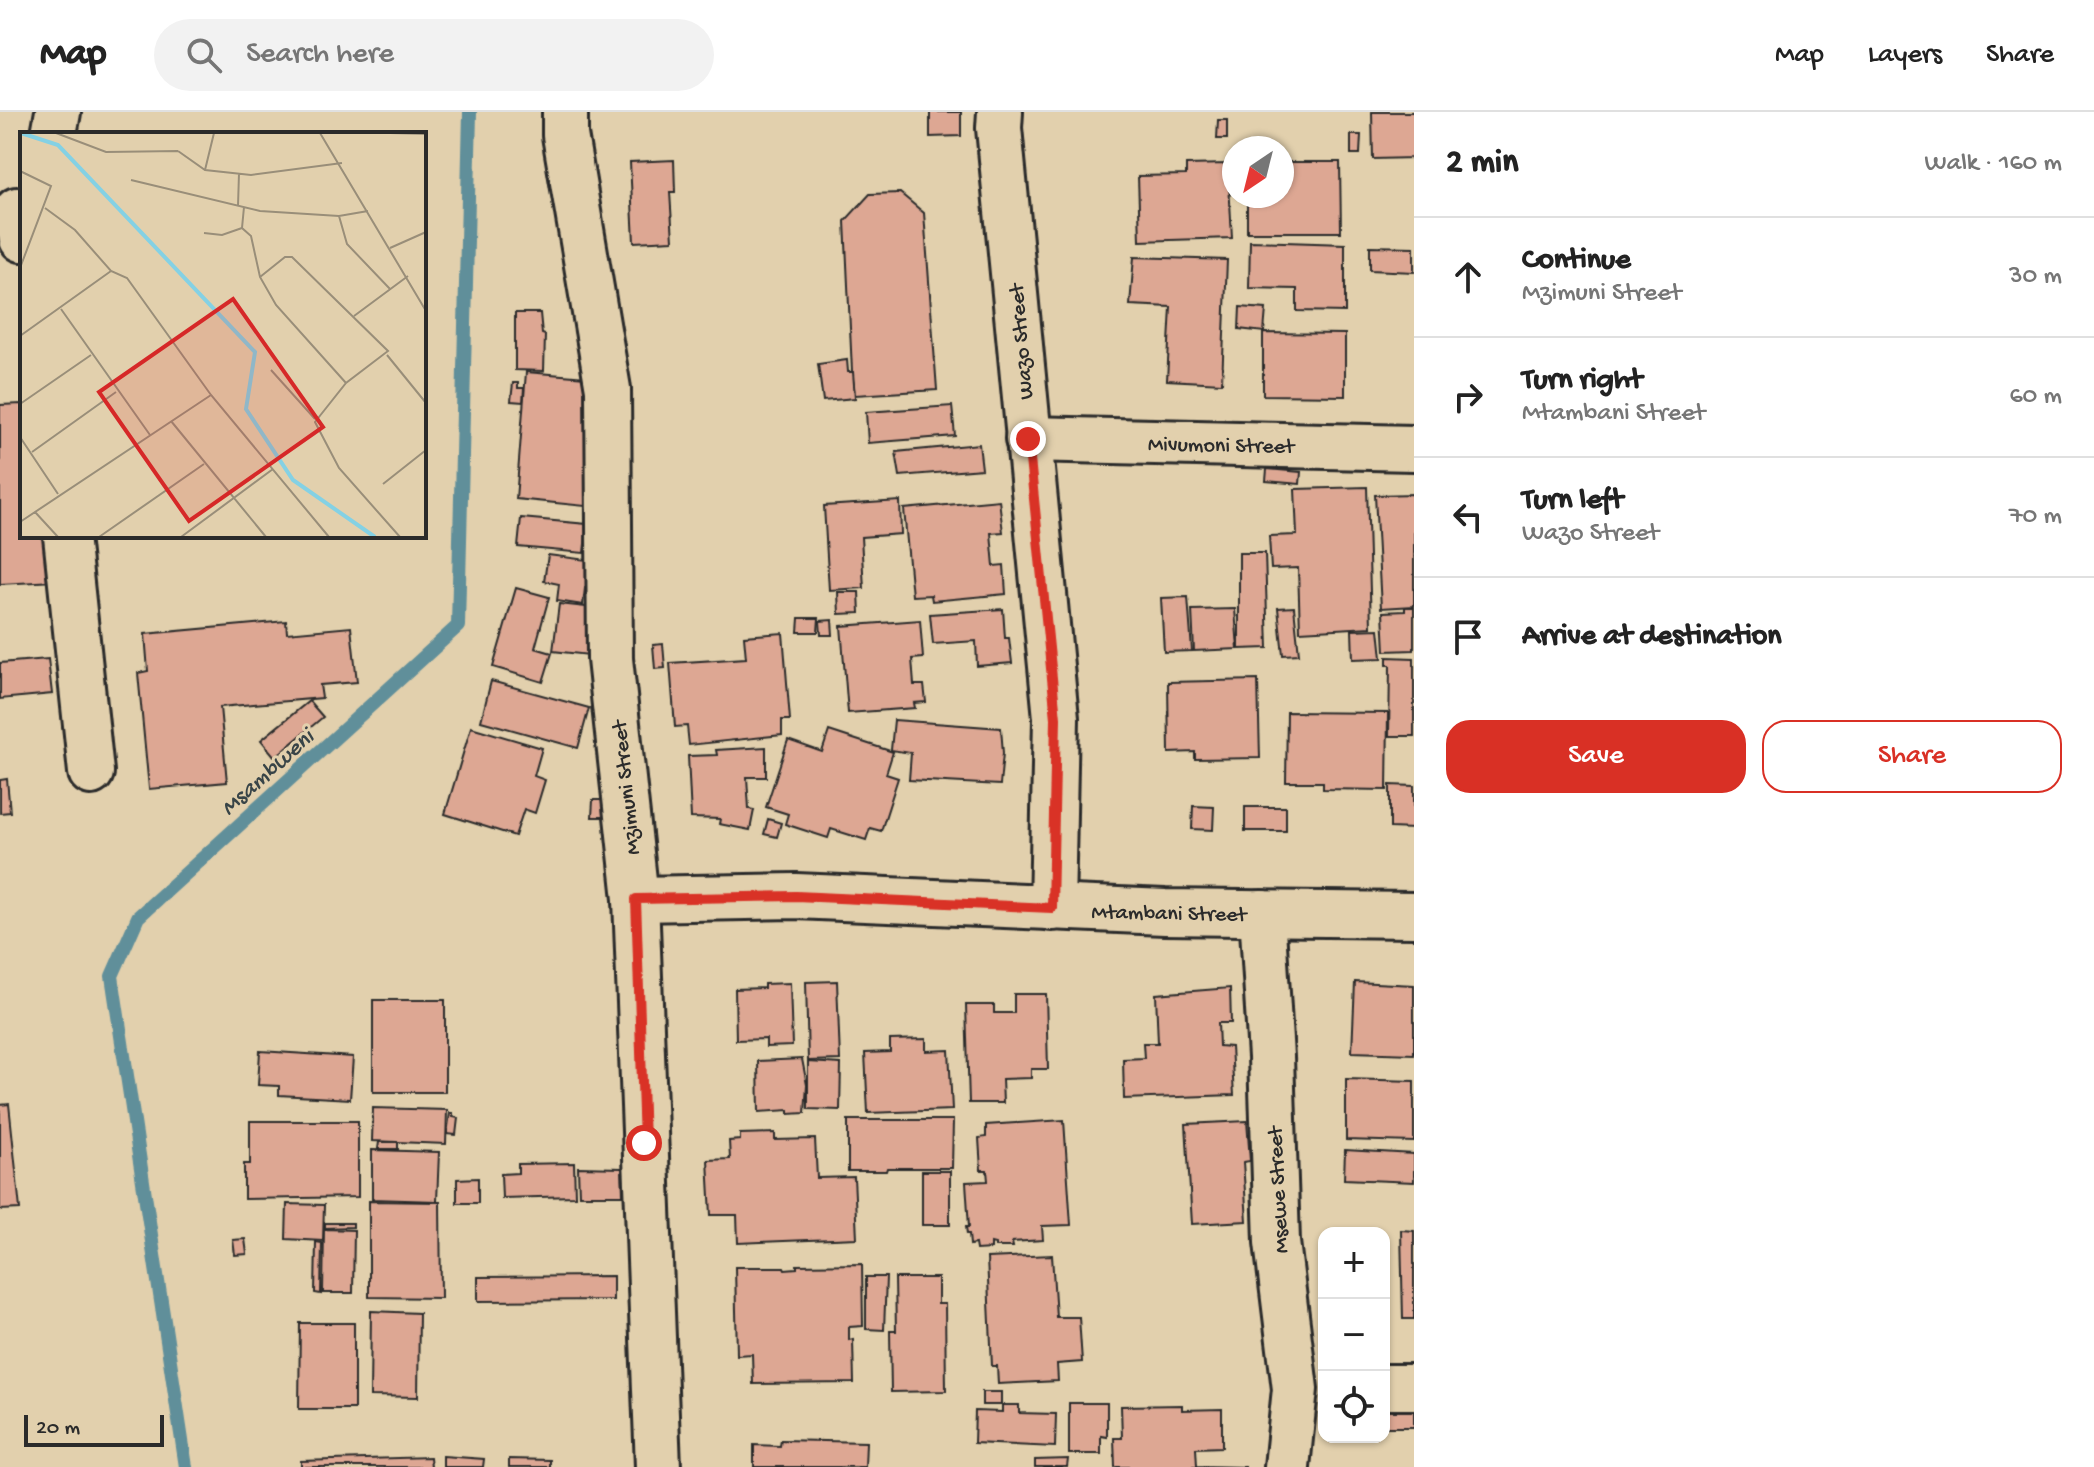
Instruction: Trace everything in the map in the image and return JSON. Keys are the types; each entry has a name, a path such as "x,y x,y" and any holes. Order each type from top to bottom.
{"street":[{"path":"54,132 58,112"},
{"name":"Mzimuni Street","path":"565,112 565,135 608,389 610,659 636,899 658,1467"},
{"name":"Wazo Street","path":"1000,112 999,128 1056,718 1052,908"},
{"name":"Mivumoni Street","path":"1028,439 1414,448"},
{"path":"66,538 91,772"},
{"name":"Mtambani Street","path":"636,899 796,896 1052,908 1414,915"},
{"name":"Msewe Street","path":"1262,913 1271,1057 1277,1242 1309,1389 1287,1467"},
{"path":"1390,1387 1414,1387"}],"building":[{"path":"930,112 961,112 961,136 930,137"},
{"path":"1372,112 1414,112 1414,158 1373,159"},
{"path":"1218,120 1227,120 1227,136 1217,139"},
{"path":"1351,135 1361,135 1360,154 1351,154"},
{"path":"674,160 675,192 670,192 673,240 634,242 630,162"},
{"path":"1294,162 1340,162 1341,232 1247,232 1247,208 1294,208"},
{"path":"1222,164 1222,208 1230,208 1232,238 1140,241 1138,176 1186,175 1186,165"},
{"path":"900,193 924,213 937,390 855,395 845,221 870,194"},
{"path":"1250,241 1345,244 1345,312 1297,311 1297,289 1249,288"},
{"path":"1370,246 1414,247 1414,272 1370,270"},
{"path":"1134,257 1227,260 1222,383 1167,380 1171,307 1130,305"},
{"path":"1240,307 1266,309 1264,332 1239,329"},
{"path":"515,313 540,313 542,334 545,335 544,371 515,370"},
{"path":"1263,333 1345,334 1345,396 1263,395"},
{"path":"847,360 848,372 853,372 855,398 823,401 818,364"},
{"path":"526,372 598,378 595,507 516,499"},
{"path":"513,383 518,383 518,388 524,388 523,402 511,401"},
{"path":"20,404 20,538 51,538 54,581 0,584 0,405"},
{"path":"952,406 955,436 868,443 866,412"},
{"path":"979,444 982,469 900,476 896,452"},
{"path":"1267,469 1301,472 1300,484 1266,481"},
{"path":"1367,487 1371,627 1300,631 1298,568 1271,569 1269,536 1297,535 1295,489"},
{"path":"1414,494 1414,606 1381,608 1375,495"},
{"path":"999,500 1003,532 991,533 994,566 1004,565 1006,594 932,601 931,595 912,596 904,509"},
{"path":"900,501 901,534 861,537 864,588 829,590 824,506"},
{"path":"521,518 587,524 584,553 518,547"},
{"path":"1239,553 1265,553 1268,648 1239,649"},
{"path":"548,555 595,561 591,589 585,588 583,605 557,601 559,584 544,581"},
{"path":"516,588 549,597 535,648 552,653 543,682 493,667"},
{"path":"838,592 859,592 860,613 839,614"},
{"path":"1188,597 1192,651 1164,652 1161,598"},
{"path":"559,604 595,608 589,655 553,651"},
{"path":"1294,607 1299,654 1283,655 1278,608"},
{"path":"1405,607 1414,607 1414,650 1385,651 1383,612 1405,611"},
{"path":"1003,609 1005,638 1009,638 1012,663 977,666 976,641 933,644 930,614"},
{"path":"1235,609 1238,649 1194,651 1192,610"},
{"path":"799,618 819,618 818,632 798,632"},
{"path":"832,620 833,635 821,635 820,621"},
{"path":"920,620 923,658 912,659 914,685 924,685 926,702 914,703 915,708 848,713 841,626"},
{"path":"286,621 287,633 351,627 357,682 320,685 322,698 220,707 227,782 149,789 138,673 148,671 145,634"},
{"path":"1379,629 1382,658 1353,659 1352,630"},
{"path":"783,633 790,720 782,720 782,735 689,745 687,726 675,727 670,663 746,658 744,636"},
{"path":"663,644 665,668 655,669 653,645"},
{"path":"1387,657 1414,658 1414,736 1389,736 1390,665 1387,665"},
{"path":"48,659 52,694 0,699 0,663"},
{"path":"1258,680 1260,758 1195,759 1195,752 1169,753 1168,682"},
{"path":"491,681 589,708 578,748 481,721"},
{"path":"309,701 323,717 275,757 261,740"},
{"path":"1287,712 1388,713 1387,790 1323,789 1323,782 1286,782"},
{"path":"894,720 1001,728 1003,753 1000,785 909,780 911,753 891,750"},
{"path":"471,727 542,748 534,776 545,780 535,813 524,809 515,836 445,814"},
{"path":"829,731 893,752 886,774 898,778 881,831 870,828 866,840 831,829 828,838 785,824 788,814 766,807 788,740 822,752"},
{"path":"766,747 766,777 747,777 749,809 754,810 750,830 719,824 720,819 691,818 688,756 717,755 716,750"},
{"path":"7,779 10,812 0,813 0,780"},
{"path":"1390,785 1414,786 1414,829 1390,828"},
{"path":"593,800 607,800 606,817 592,817"},
{"path":"1193,806 1214,807 1213,830 1192,829"},
{"path":"1245,807 1286,807 1286,831 1245,831"},
{"path":"768,819 781,823 777,837 764,834"},
{"path":"837,981 840,1060 808,1061 806,982"},
{"path":"1355,982 1414,985 1414,1054 1352,1052"},
{"path":"790,983 792,1046 766,1047 766,1039 736,1040 735,989"},
{"path":"1230,988 1231,1023 1218,1023 1219,1046 1231,1047 1234,1095 1124,1099 1123,1059 1144,1058 1143,1043 1158,1043 1156,994"},
{"path":"1014,994 1046,994 1048,1069 1031,1069 1031,1078 1002,1079 1003,1103 969,1103 966,1005 994,1005 994,1013 1014,1013"},
{"path":"373,1000 445,1000 445,1092 373,1092"},
{"path":"926,1039 926,1051 949,1050 952,1110 868,1113 865,1053 890,1052 890,1040"},
{"path":"260,1051 353,1057 350,1099 279,1095 279,1086 258,1085"},
{"path":"802,1059 807,1085 805,1113 789,1114 789,1110 759,1112 758,1061"},
{"path":"808,1062 841,1064 840,1110 808,1109"},
{"path":"1346,1079 1414,1081 1414,1142 1346,1140"},
{"path":"9,1104 20,1209 0,1210 0,1105"},
{"path":"373,1108 447,1110 446,1144 372,1141"},
{"path":"450,1113 458,1118 456,1135 447,1134"},
{"path":"848,1120 953,1120 952,1168 848,1171"},
{"path":"1064,1120 1071,1225 1042,1226 1043,1240 1012,1242 1013,1247 995,1247 991,1243 991,1249 976,1250 975,1244 970,1245 967,1234 966,1182 988,1181 987,1170 981,1170 979,1138 986,1137 986,1125"},
{"path":"250,1121 358,1121 358,1197 244,1199 244,1164 250,1164"},
{"path":"1247,1121 1250,1161 1243,1162 1247,1221 1192,1224 1186,1124"},
{"path":"775,1133 775,1140 815,1139 817,1178 854,1177 857,1238 738,1243 737,1215 711,1215 708,1160 730,1159 729,1141 740,1140 740,1134"},
{"path":"379,1142 398,1142 398,1149 378,1149"},
{"path":"372,1150 439,1152 437,1201 372,1199"},
{"path":"1345,1150 1414,1154 1414,1182 1344,1179"},
{"path":"574,1163 575,1196 502,1198 501,1174 518,1173 518,1164"},
{"path":"578,1167 622,1168 623,1195 579,1195"},
{"path":"922,1171 950,1171 950,1225 922,1225"},
{"path":"478,1178 478,1203 457,1203 457,1179"},
{"path":"369,1201 440,1202 441,1298 369,1297"},
{"path":"287,1204 324,1205 323,1241 286,1239"},
{"path":"325,1223 353,1223 353,1227 325,1228"},
{"path":"324,1229 354,1230 353,1293 323,1293"},
{"path":"1401,1230 1414,1231 1414,1319 1403,1319"},
{"path":"245,1239 247,1254 235,1255 233,1240"},
{"path":"316,1242 322,1243 321,1294 315,1293"},
{"path":"1052,1255 1056,1317 1079,1317 1082,1362 1057,1364 1058,1381 998,1384 997,1366 992,1366 987,1258"},
{"path":"862,1264 863,1326 849,1327 849,1340 853,1339 854,1383 753,1384 752,1354 737,1355 735,1267 785,1269 797,1268 797,1265"},
{"path":"613,1276 613,1300 478,1301 478,1277"},
{"path":"866,1277 886,1277 884,1330 866,1329"},
{"path":"895,1278 938,1278 938,1304 945,1304 946,1391 891,1392 890,1331 896,1331"},
{"path":"371,1311 419,1313 418,1397 370,1396"},
{"path":"300,1323 354,1323 354,1409 299,1409"},
{"path":"982,1392 1001,1392 1001,1405 982,1405"},
{"path":"1390,1393 1414,1393 1414,1427 1390,1427"},
{"path":"1069,1403 1107,1403 1107,1437 1101,1436 1101,1454 1069,1454"},
{"path":"1002,1405 1019,1405 1019,1413 1056,1414 1055,1447 974,1443 975,1411 1002,1412"},
{"path":"1182,1405 1182,1410 1222,1409 1222,1447 1196,1448 1197,1466 1246,1467 1115,1467 1114,1438 1122,1438 1121,1406"},
{"path":"781,1440 866,1442 865,1467 754,1467 754,1445 780,1446"},
{"path":"443,1456 484,1459 483,1467 443,1467"},
{"path":"430,1457 431,1467 301,1467 301,1461"},
{"path":"509,1459 550,1460 550,1467 509,1467"},
{"path":"1068,1459 1067,1467 1035,1467 1035,1460"}],"waterway":[{"name":"Msambweni","path":"186,1467 112,976 138,917 458,626 470,112"}],"route":[{"path":"644,1143 636,899 796,896 1052,908 1056,718 1028,439"}]}
